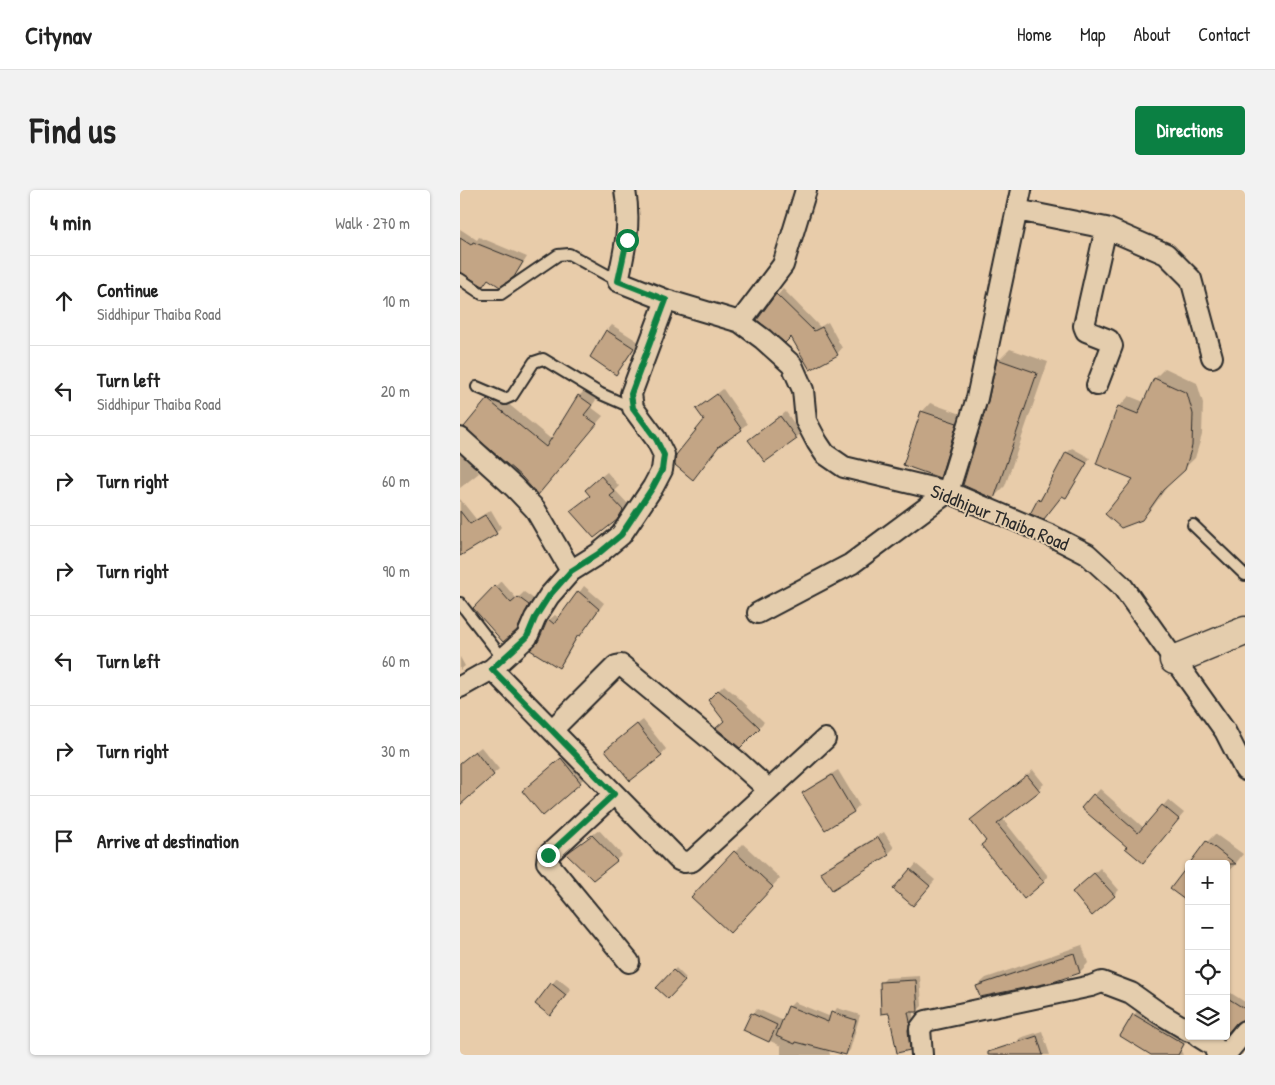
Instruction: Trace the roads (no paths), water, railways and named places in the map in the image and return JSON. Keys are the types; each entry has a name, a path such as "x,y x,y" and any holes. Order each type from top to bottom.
{"street":[{"path":"618,281 627,240 627,205 624,190"},
{"path":"740,322 783,265 806,190"},
{"path":"758,613 851,564 948,492 977,398 1021,190"},
{"path":"1017,210 1106,228 1166,254 1191,279 1212,357"},
{"path":"1097,386 1112,346 1109,340 1086,331 1084,326 1106,228"},
{"name":"Siddhipur Thaiba Road","path":"618,281 666,300 740,322 763,339 792,365 803,390 806,421 825,454 844,467 948,492 1050,535 1087,554 1122,586 1225,731 1245,770"},
{"path":"460,687 498,665 527,637 535,618 549,596 571,571 598,554 621,535 640,508 662,470 664,455 656,439 633,408 631,394 666,300"},
{"path":"460,438 514,487 535,509 571,571"},
{"path":"1174,660 1245,631"},
{"path":"498,665 552,730 679,860 684,862 692,861 825,739"},
{"path":"552,730 616,666 621,665 769,790"},
{"path":"614,794 548,855 547,862 629,962"},
{"path":"922,1055 920,1029 926,1021 1091,986 1102,982 1131,993 1185,1029"},
{"path":"1224,1055 1245,1031"},
{"path":"1204,1040 1214,1046 1217,1055"}],"lane":[{"path":"460,279 482,294 501,294 558,256 569,254 618,281"},
{"path":"476,387 506,399 512,396 534,362 543,359 601,394 633,408"},
{"path":"1193,525 1245,575"},
{"path":"460,603 498,665"}]}
